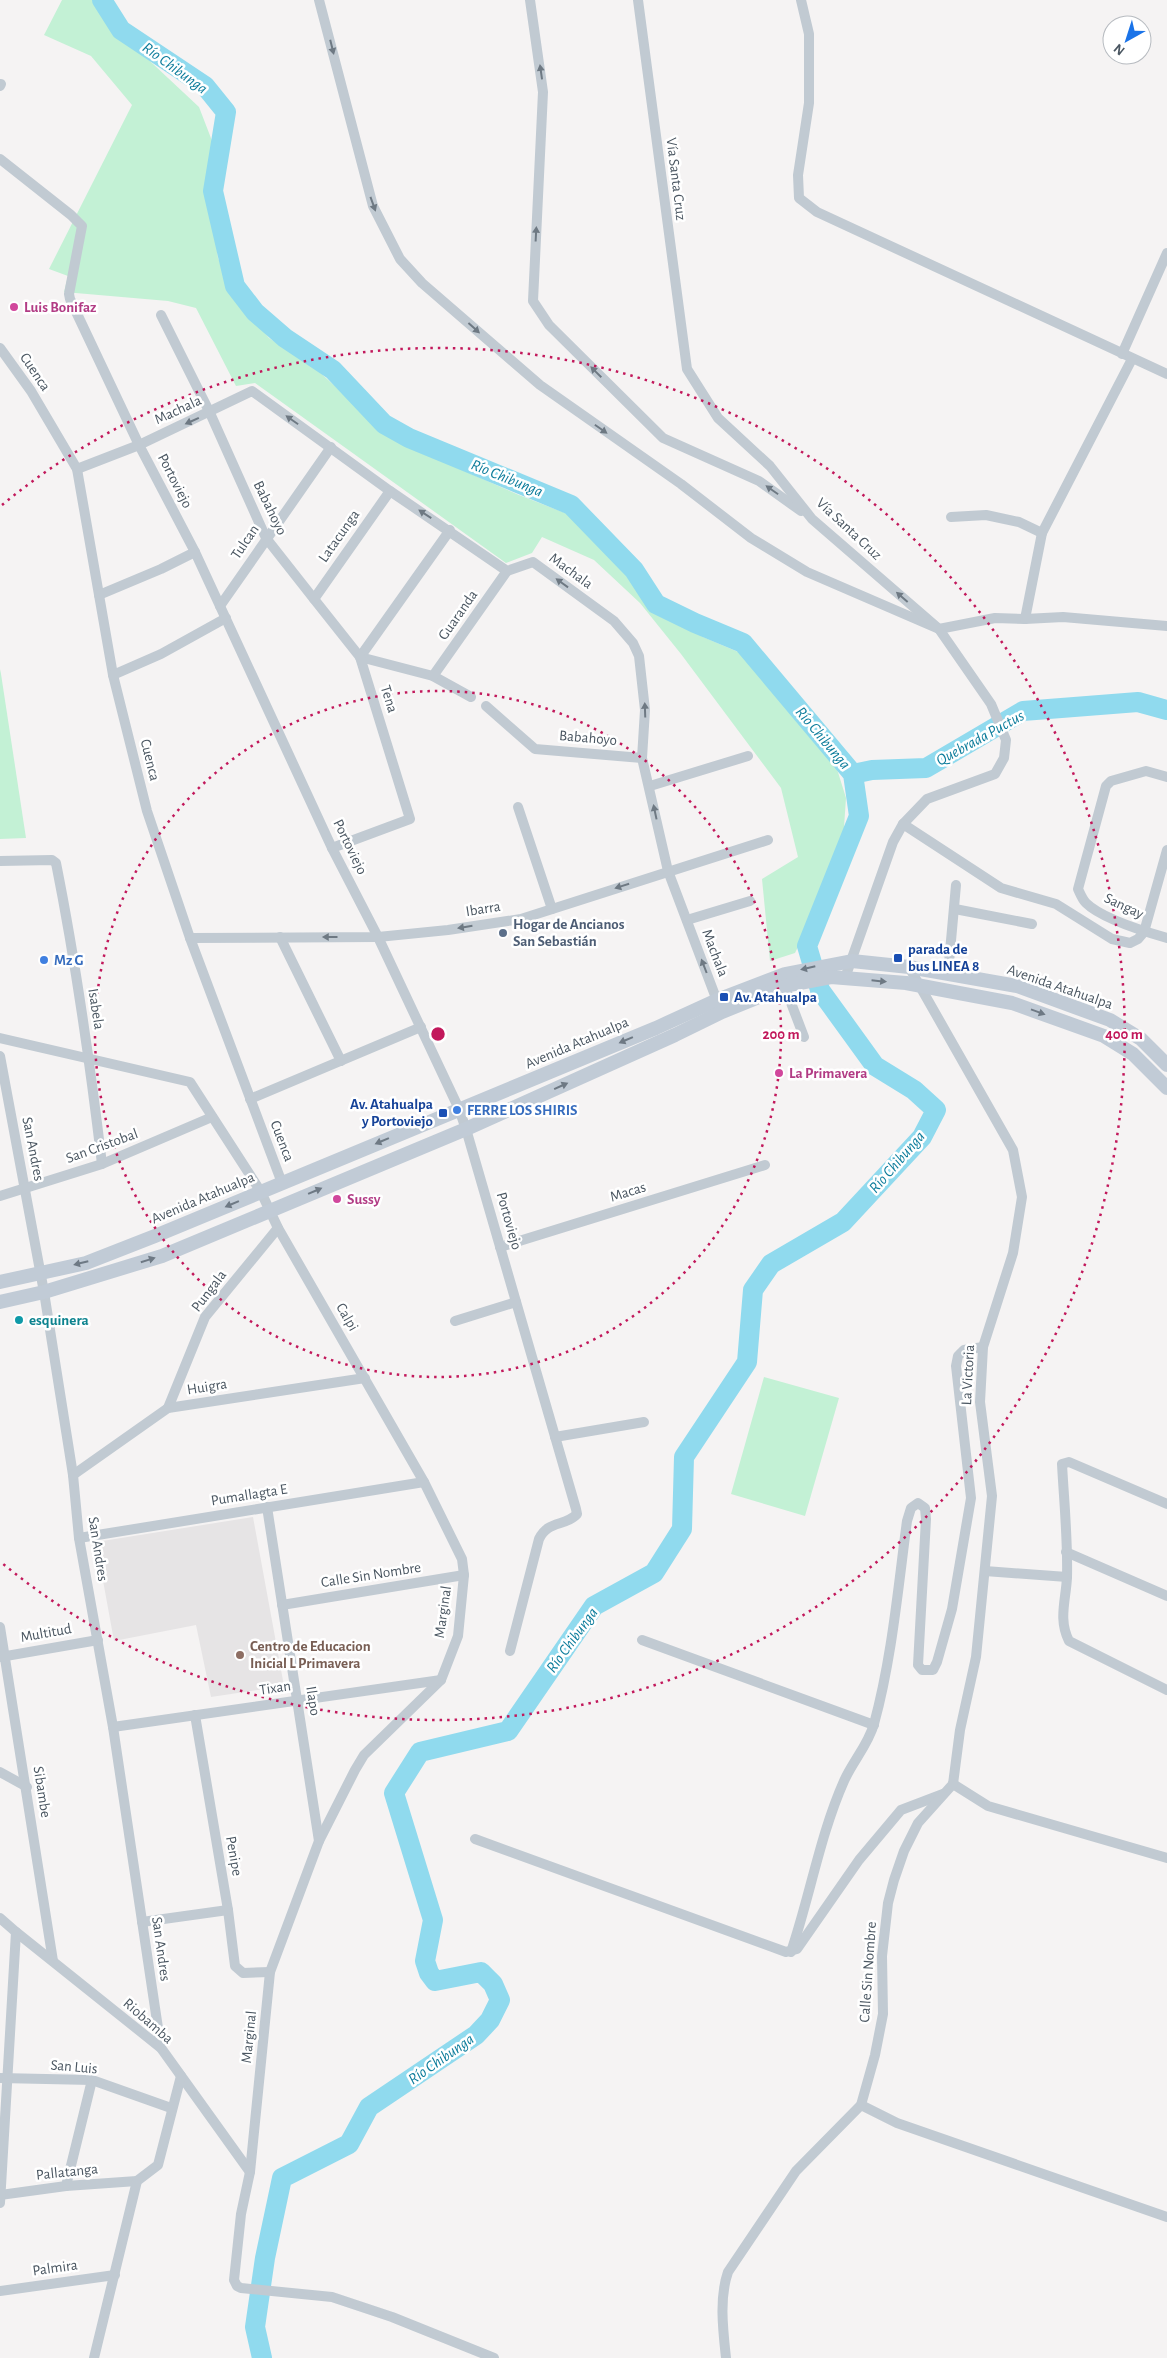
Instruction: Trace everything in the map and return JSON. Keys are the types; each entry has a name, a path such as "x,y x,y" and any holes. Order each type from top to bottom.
{"main road":[{"name":"Avenida Atahualpa","path":"0,1282 86,1263 656,1028 786,982 832,963 852,961 909,967 1017,986 1110,1020 1141,1040 1167,1065"},
{"name":"Avenida Atahualpa","path":"786,982 831,977 845,978 920,986 1012,1003 1104,1036 1133,1054 1167,1088"},
{"name":"Avenida Atahualpa","path":"0,1302 44,1292 162,1256 270,1209 466,1129 666,1040 719,1006"}],"street":[{"path":"319,0 373,206 400,259 422,283 540,385 681,484 751,538 807,572 939,629 994,618 1063,617 1167,626"},
{"path":"530,0 543,92 533,301 549,325 663,438 759,481 812,519"},
{"name":"Vía Santa Cruz","path":"638,0 687,370 718,418 770,466 812,519 939,629 991,704 1006,740 1004,758 994,774 927,799 903,824 893,842 845,978"},
{"path":"801,0 809,34 809,103 798,175 799,198 817,212 1167,374"},
{"name":"Portoviejo","path":"0,159 71,215 82,226 69,294 70,300 139,445 195,552 332,848 378,937 460,1109 577,1514 573,1518 542,1531 510,1651"},
{"path":"1122,354 1167,253"},
{"name":"Babahoyo","path":"161,315 210,412 266,538 360,657"},
{"name":"Cuenca","path":"0,348 31,391 77,469 113,675 147,810 190,938 282,1183"},
{"path":"1025,619 1042,533 1132,358"},
{"name":"Machala","path":"77,469 139,445 252,391 332,447 390,491 507,570 533,562 614,620 633,643 639,656 645,710 642,758 650,786 668,871 719,1006"},
{"name":"Tulcan","path":"220,606 266,538 332,447"},
{"name":"Latacunga","path":"314,599 390,491"},
{"path":"951,517 986,515 1019,522 1042,533"},
{"path":"450,530 360,657 433,676 471,697"},
{"path":"99,595 161,569 195,552"},
{"name":"Guaranda","path":"433,676 507,570"},
{"path":"113,675 161,654 226,618"},
{"name":"Tena","path":"332,848 410,819 360,657"},
{"name":"Babahoyo","path":"486,706 535,749 642,758"},
{"path":"650,786 748,756"},
{"name":"Sangay","path":"1167,778 1146,770 1112,781 1106,786 1078,889 1085,902 1097,911 1144,932 1167,938"},
{"path":"518,807 552,909"},
{"path":"903,824 1001,888 1056,904 1112,938 1130,942 1138,939 1144,932 1167,850"},
{"name":"Ibarra","path":"190,938 378,937 448,930 512,920 768,840"},
{"name":"Isabela","path":"0,861 54,860 66,910 89,1058 102,1164"},
{"path":"948,974 956,885"},
{"path":"687,920 750,901"},
{"path":"955,909 1032,924"},
{"path":"280,937 340,1061"},
{"name":"La Victoria","path":"909,967 1013,1150 1022,1197 1013,1253 983,1347 980,1402 992,1496 976,1657 960,1730 953,1784"},
{"path":"786,982 804,1037"},
{"path":"250,1100 421,1027"},
{"path":"0,1038 89,1058"},
{"name":"San Andres","path":"0,1056 26,1187 44,1292 72,1475 79,1538 113,1726 161,2048"},
{"name":"Calpi","path":"89,1058 190,1082 261,1192 278,1228 424,1482 462,1559 464,1575"},
{"name":"San Cristobal","path":"0,1196 102,1164 212,1117"},
{"name":"Macas","path":"500,1247 765,1165"},
{"name":"Pungala","path":"168,1408 205,1318 278,1228"},
{"path":"455,1320 516,1302"},
{"path":"791,1952 831,1816 844,1780 863,1751 874,1725 888,1661 908,1521 911,1508 918,1503 925,1508 926,1519 918,1665 926,1672 933,1670 937,1662 955,1592 971,1498 956,1366 958,1356 964,1350 983,1347"},
{"name":"Huigra","path":"72,1475 168,1408 365,1378"},
{"path":"555,1437 644,1422"},
{"path":"1167,1504 1065,1462 1062,1464 1067,1577 1062,1620 1069,1641 1167,1690"},
{"name":"Pumallagta E","path":"79,1538 424,1482"},
{"name":"Ilapo","path":"267,1507 319,1840"},
{"path":"1066,1552 1167,1596"},
{"path":"985,1571 1067,1577"},
{"name":"Calle Sin Nombre","path":"282,1605 464,1575"},
{"name":"Marginal","path":"464,1575 458,1636 441,1680 364,1755 319,1840 270,1972 250,2172 241,2214 234,2280 241,2288 332,2297 392,2317 494,2358"},
{"name":"Sibambe","path":"0,1627 3,1656 27,1787 54,1961"},
{"name":"Multitud","path":"3,1656 98,1640"},
{"path":"642,1640 874,1725"},
{"name":"Tixan","path":"113,1726 441,1680"},
{"name":"Penipe","path":"195,1715 228,1910 235,1966 243,1973 270,1972"},
{"path":"0,1772 27,1787"},
{"path":"953,1784 988,1806 1167,1858"},
{"name":"Calle Sin Nombre","path":"726,2358 723,2336 723,2301 724,2284 728,2272 796,2171 861,2105 875,2055 883,2014 882,1956 892,1885 904,1851 918,1823 953,1784"},
{"path":"475,1839 594,1884 786,1952 791,1952 797,1949 859,1860 901,1810 944,1794"},
{"path":"142,1922 228,1910"},
{"name":"Riobamba","path":"0,1918 161,2048 250,2172"},
{"path":"0,2203 4,2078 16,1932"},
{"path":"94,2358 137,2181 158,2165 171,2108 181,2076"},
{"name":"San Luis","path":"4,2078 92,2080 171,2108"},
{"path":"66,2186 92,2080"},
{"path":"861,2105 897,2123 1167,2217"},
{"name":"Pallatanga","path":"0,2195 66,2186 137,2181"},
{"name":"Palmira","path":"0,2291 115,2274"}],"shaded area":[{"path":"253,1517 284,1686 211,1697 196,1625 114,1641 96,1542"}],"green space":[{"path":"62,0 96,0 106,20 199,107 214,146 212,208 218,258 234,297 269,338 315,368 370,418 412,448 519,495 578,518 675,620 703,637 743,654 792,711 837,769 846,798 843,842 821,899 795,953 770,961 762,879 798,857 781,788 681,654 640,603 594,560 542,537 532,553 506,563 255,383 236,386 196,308 168,301 64,292 68,276 49,269 132,105 91,56 44,35"},
{"path":"0,669 1,674 26,838 0,839"},
{"path":"764,1377 839,1398 805,1516 731,1494"}],"waterway":[{"name":"Río Chibunga","path":"102,0 121,30 205,86 226,112 213,191 235,286 255,312 285,338 333,370 384,424 409,438 571,505 634,570 656,604 743,643 853,774 859,816 807,946 820,990 875,1066 914,1090 936,1110 922,1137 843,1222 771,1264 753,1290 747,1362 684,1457 682,1529 654,1573 594,1606 508,1731 420,1752 394,1793 433,1920 425,1961 429,1973 435,1981 481,1972 493,1984 500,2000 490,2020 476,2035 369,2107 349,2144 282,2178 265,2258 255,2327 262,2358"},
{"name":"Quebrada Puctus","path":"853,774 872,770 926,768 1023,711 1138,702 1167,710"}],"place":[{"name":"Luis Bonifaz","path":"14,307"},
{"name":"Hogar de Ancianos San Sebastián","path":"503,933"},
{"name":"parada de bus LINEA 8","path":"898,958"},
{"name":"Mz G","path":"44,960"},
{"name":"Av. Atahualpa","path":"724,997"},
{"name":"La Primavera","path":"779,1073"},
{"name":"FERRE LOS SHIRIS","path":"457,1110"},
{"name":"Av. Atahualpa y Portoviejo","path":"443,1113"},
{"name":"Sussy","path":"337,1199"},
{"name":"esquinera","path":"19,1320"},
{"name":"Centro de Educacion Inicial L Primavera","path":"240,1655"}]}
